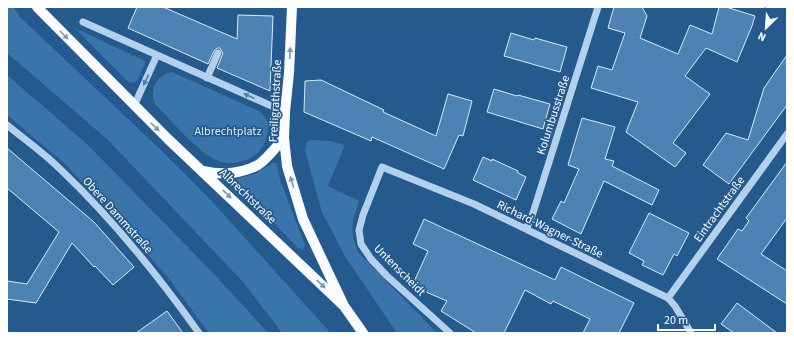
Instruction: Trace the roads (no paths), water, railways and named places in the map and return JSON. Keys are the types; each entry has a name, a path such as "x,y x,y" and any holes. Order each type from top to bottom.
{"main road":[{"name":"Albrechtstraße","path":"37,7 134,106 344,306"},
{"name":"Freiligrathstraße","path":"291,7 289,74 284,138 287,166 303,219 344,306"},
{"path":"203,171 216,174 229,174 250,168 264,160 284,138"},
{"path":"344,306 363,333"}],"street":[{"name":"Kolumbusstraße","path":"526,229 532,216 598,7"},
{"path":"83,22 285,112"},
{"path":"207,78 218,53"},
{"path":"134,106 157,55"},
{"name":"Obere Dammstraße","path":"7,125 58,167 110,220 163,284 199,333"},
{"name":"Eintrachtstraße","path":"668,298 787,134"},
{"name":"Richard-Wagner-Straße","path":"382,166 474,204 668,298 675,306 691,333"},
{"name":"Untenscheidt","path":"382,166 363,215 359,230 361,244 371,259 387,276 450,333"}],"park label":[{"name":"Albrechtplatz","path":"228,131"}]}
